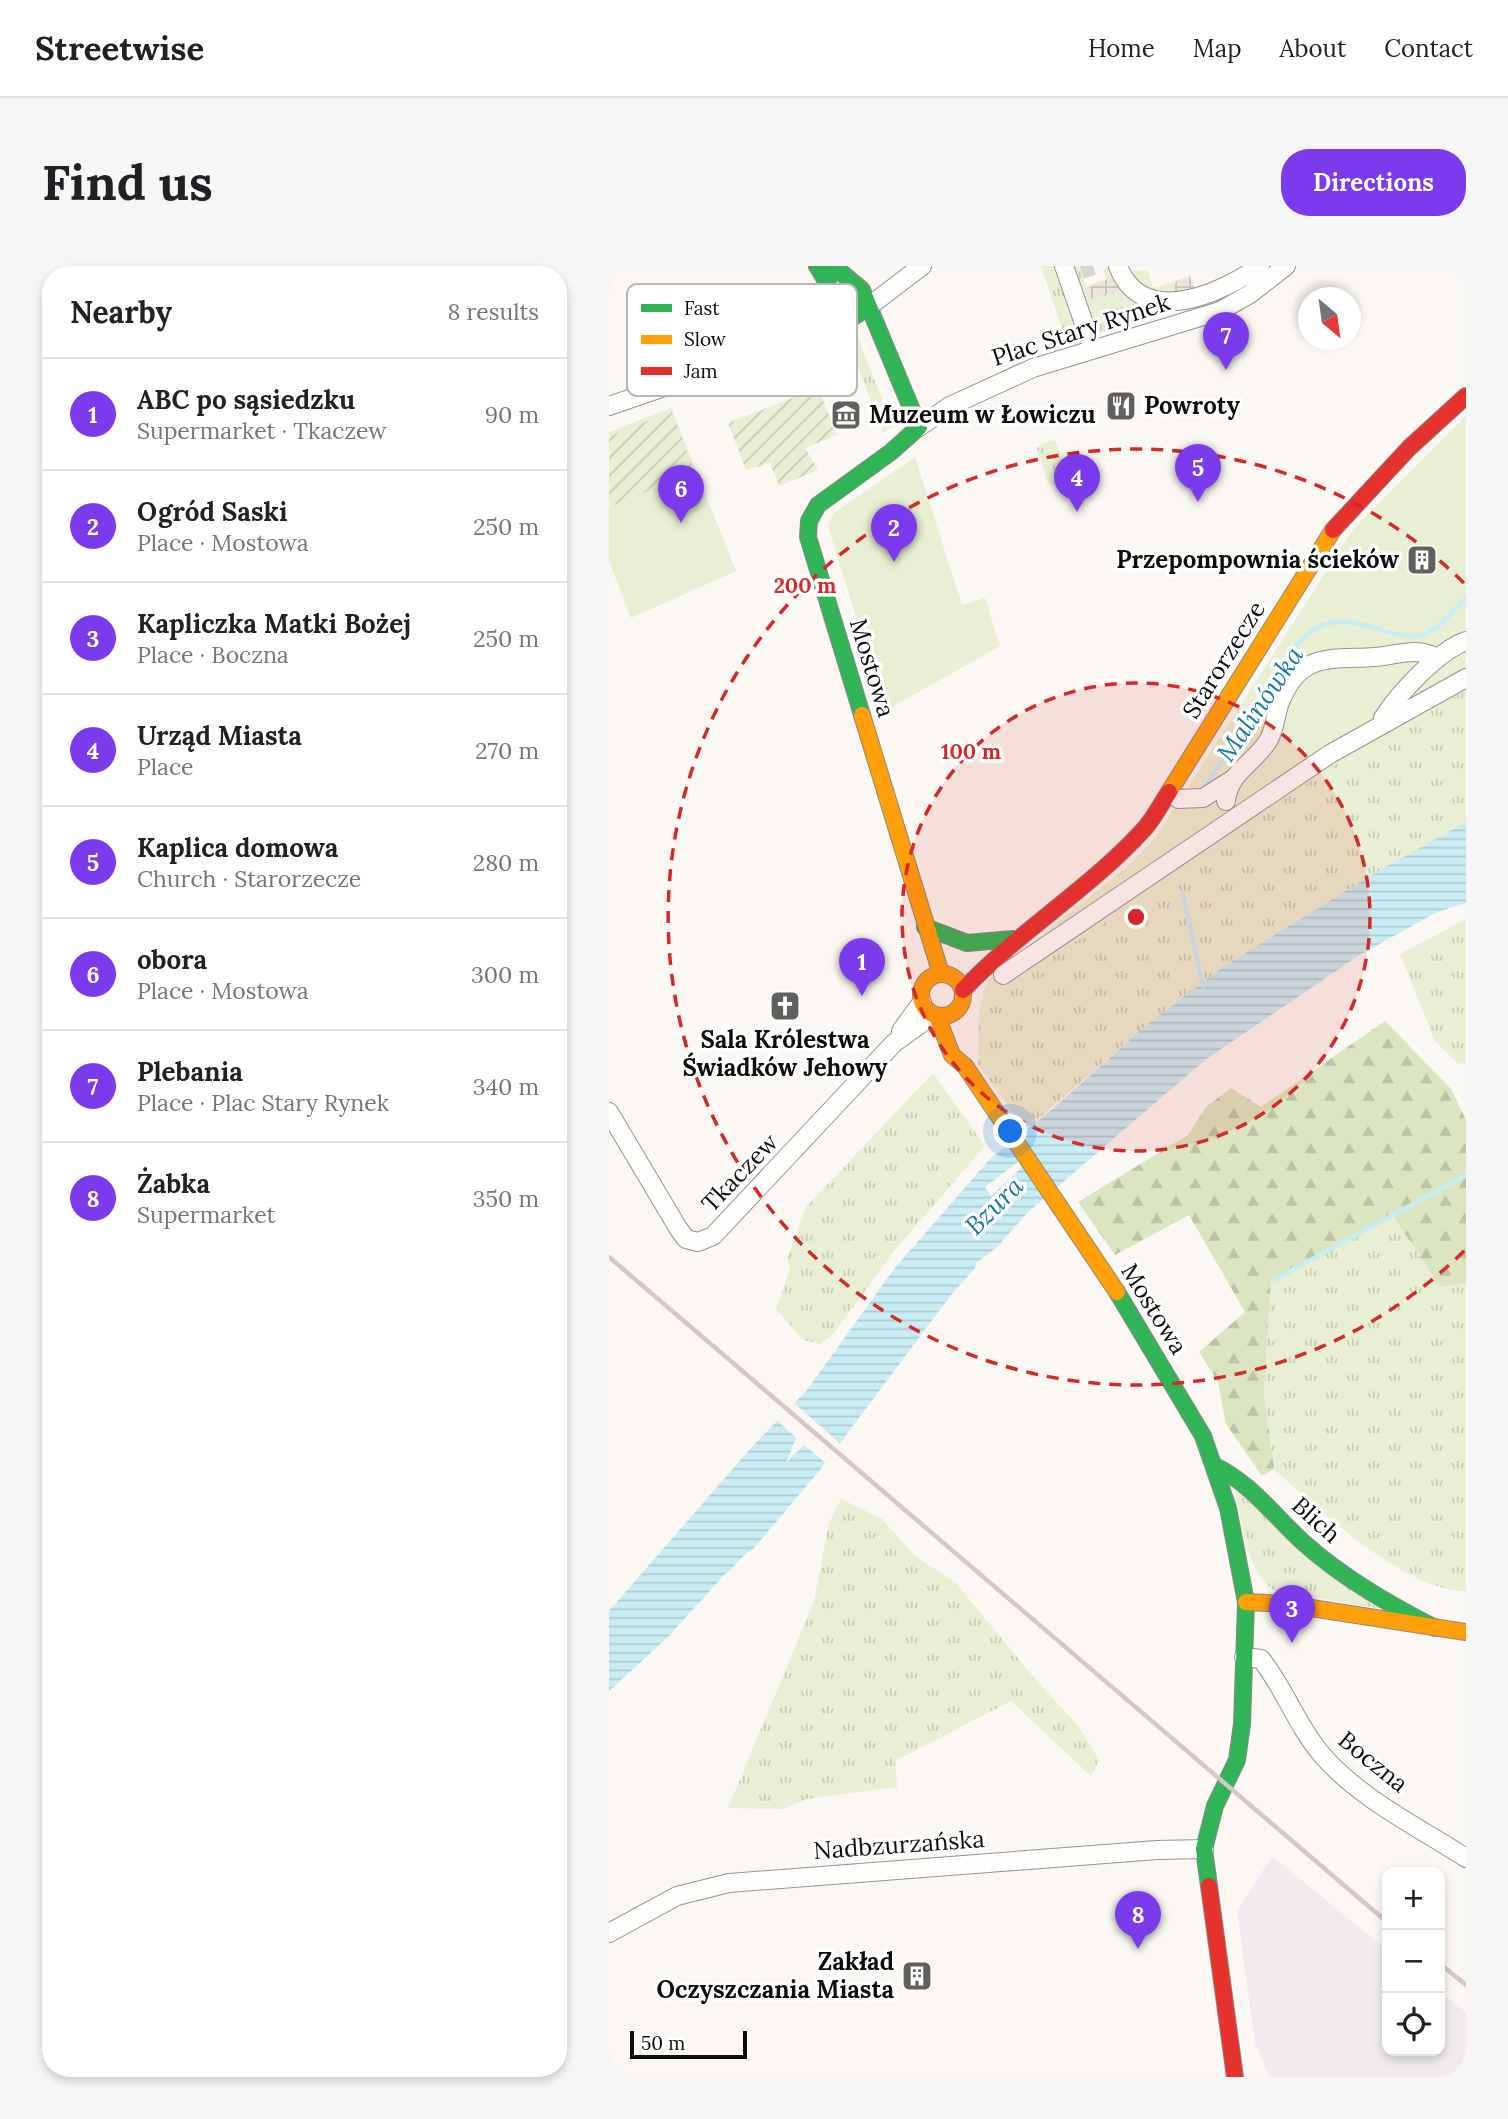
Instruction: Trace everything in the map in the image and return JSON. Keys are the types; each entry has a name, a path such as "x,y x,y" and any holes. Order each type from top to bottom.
{"street":[{"path":"817,266 836,270 857,283 866,295 868,307 919,427"},
{"path":"817,266 828,284"},
{"path":"857,315 922,266"},
{"path":"1118,266 1131,287 1153,300 1197,298 1241,285 1260,266"},
{"name":"Plac Stary Rynek","path":"919,427 950,406 1014,376 1067,356 1232,306 1286,266"},
{"path":"1071,270 1089,338"},
{"path":"1153,300 1159,328"},
{"path":"609,406 638,396"},
{"name":"Starorzecze","path":"963,990 1013,939 1126,849 1147,826 1336,526 1398,459 1466,396"},
{"name":"Mostowa","path":"919,427 891,452 818,505 809,522 808,537 904,849 925,927 936,950 940,976"},
{"path":"1380,724 1385,715 1438,658 1452,646 1466,641"},
{"path":"1178,799 1203,798 1233,779 1267,743 1283,695 1292,680 1307,667 1335,657 1371,657 1404,650 1419,651 1438,658"},
{"path":"1003,975 1260,799 1380,724 1466,678"},
{"path":"1226,801 1233,779"},
{"path":"925,927 967,943 1013,939"},
{"name":"Starorzecze","path":"940,976 1013,939"},
{"path":"940,976 963,990 962,1002 954,1012 931,1011 922,987 940,976"},
{"name":"Mostowa","path":"931,1011 952,1055 966,1069 1087,1245 1175,1386 1203,1436 1215,1466 1238,1549 1245,1602 1244,1657 1237,1760 1215,1806 1204,1849"},
{"name":"Tkaczew","path":"609,1112 686,1239 698,1242 713,1236 760,1189 894,1043 931,1011"},
{"name":"Mostowa","path":"954,1012 966,1069"},
{"name":"Blich","path":"1215,1466 1234,1474 1321,1557 1390,1604 1435,1628"},
{"name":"Blich","path":"1245,1602 1286,1604 1466,1632"},
{"path":"1387,1620 1392,1610 1390,1604"},
{"name":"Boczna","path":"1244,1657 1261,1659 1319,1752 1334,1768 1356,1786 1466,1858"},
{"path":"1204,1849 1235,2077"},
{"name":"Nadbzurzańska","path":"609,1933 677,1896 729,1883 1157,1850 1204,1849"}],"shaded area":[{"path":"1109,266 1129,266 1125,274 1136,288 1164,298 1173,294 1176,281 1190,276 1196,292 1231,280 1229,273 1245,268 1247,272 1254,266 1265,266 1249,278 1248,283 1244,282 1217,296 1161,305 1157,309 1158,316 1153,318 1145,300 1126,288 1090,299 1086,289 1115,276"},
{"path":"1272,1856 1382,1946 1382,2056 1445,2056 1445,1996 1466,2012 1466,2077 1269,2077 1255,2042 1237,1911"}],"green space":[{"path":"1041,266 1060,266 1082,337 1065,338"},
{"path":"1068,266 1079,266 1086,286 1106,279 1103,268 1110,266 1115,276 1087,289 1090,298 1121,287 1149,305 1153,318 1094,334"},
{"path":"1129,266 1131,270 1148,271 1153,288 1176,281 1173,294 1149,294 1126,268"},
{"path":"857,338 893,427 883,432 857,364"},
{"path":"797,396 821,396 837,435 805,448 818,470 779,486 770,463 746,470 728,423"},
{"path":"671,408 736,571 631,618 609,561 609,432"},
{"path":"672,411 695,472 609,507 609,436"},
{"path":"1466,416 1466,690 1342,761 1105,923 983,997 984,988 993,974 1129,865 1156,837 1354,528"},
{"path":"1055,440 1069,475 1067,481 1054,486 1048,483 1037,448 1043,443"},
{"path":"915,457 962,605 985,598 1000,646 885,711 828,526 834,513"},
{"path":"1466,690 1466,822 1368,877 1223,967 1144,1027 1025,1130 978,1064 979,1014 983,997 1022,975 1351,753"},
{"path":"1466,919 1466,1063 1458,1064 1435,1041 1400,954"},
{"path":"1385,1021 1451,1089 1466,1120 1466,1283 1440,1287 1394,1217 1271,1279 1264,1393 1274,1469 1262,1476 1226,1424 1218,1382 1199,1352 1245,1312 1189,1215 1115,1255 1078,1202 1188,1135 1206,1107 1231,1088 1261,1107"},
{"path":"933,1073 985,1146 894,1251 834,1333 820,1344 803,1340 776,1309 790,1269 787,1259 806,1207"},
{"path":"1394,1217 1440,1287 1466,1283 1466,1591 1443,1588 1391,1564 1338,1525 1274,1469 1264,1393 1271,1280"},
{"path":"1234,1487 1377,1608 1278,1592 1267,1585 1252,1561"},
{"path":"841,1499 882,1519 915,1556 955,1582 1036,1680 1079,1727 1099,1760 1091,1776 1011,1701 895,1761 897,1787 806,1799 783,1809 728,1808 814,1602 829,1523"}],"water":[{"name":"Bzura","path":"1466,822 1466,903 1437,912 1358,956 1205,1060 1027,1213 997,1247 976,1263 975,1268 951,1295 819,1471 753,1549 724,1575 668,1637 609,1691 609,1611 751,1448 807,1390 894,1269 990,1159 1054,1108 1144,1027 1223,967 1368,877","holes":["1032,1151 1022,1167 991,1196 985,1187","818,1424 813,1436 786,1463 795,1440"]}],"pier":[{"path":"792,1401 843,1446 828,1465 802,1443 811,1433 800,1441 775,1419"}],"waterway":[{"name":"Malinówka","path":"1208,782 1290,653 1309,633 1335,622 1350,622 1407,636 1420,636 1436,628 1466,598"},
{"name":"Malinówka","path":"1183,894 1203,986"},
{"path":"1274,1280 1466,1175"}],"tunnel":[{"path":"1081,270 1093,266"}],"railway":[{"path":"609,1257 1382,1918"},
{"path":"1445,1968 1466,1985"}],"traffic: fast":[{"path":"817,266 843,274 855,284"},
{"path":"817,266 828,284"},
{"path":"857,286 862,290 919,427 891,452 818,505 809,521 808,537 862,715"},
{"path":"857,315 868,307"},
{"path":"925,927 967,943 1013,939"},
{"path":"1117,1292 1203,1436 1228,1508 1246,1602 1242,1724 1237,1760 1215,1806 1204,1849 1209,1886"},
{"path":"1215,1466 1252,1491 1304,1543 1334,1568 1435,1628"}],"traffic: slow":[{"path":"1169,792 1333,530"},
{"path":"862,715 941,974"},
{"path":"942,974 957,980 963,995 957,1010 942,1016 927,1010 921,995 927,980 942,974"},
{"path":"937,1016 952,1055 965,1066 1117,1292"},
{"path":"1246,1602 1286,1604 1466,1632"}],"traffic: jam":[{"path":"1333,530 1409,448 1466,396"},
{"path":"963,990 1007,948 1124,850 1148,824 1169,792"},
{"path":"1209,1886 1235,2077"}],"place":[{"name":"Plebania","path":"1226,370"},
{"name":"Powroty","path":"1121,406"},
{"name":"Muzeum w Łowiczu","path":"846,415"},
{"name":"Kaplica domowa","path":"1198,502"},
{"name":"Urząd Miasta","path":"1077,512"},
{"name":"obora","path":"681,523"},
{"name":"Przepompownia ścieków","path":"1422,560"},
{"name":"Ogród Saski","path":"894,562"},
{"name":"ABC po sąsiedzku","path":"862,996"},
{"name":"Sala Królestwa Świadków Jehowy","path":"785,1006"},
{"name":"Kapliczka Matki Bożej","path":"1292,1643"},
{"name":"Żabka","path":"1138,1949"},
{"name":"Zakład Oczyszczania Miasta","path":"917,1976"}]}
